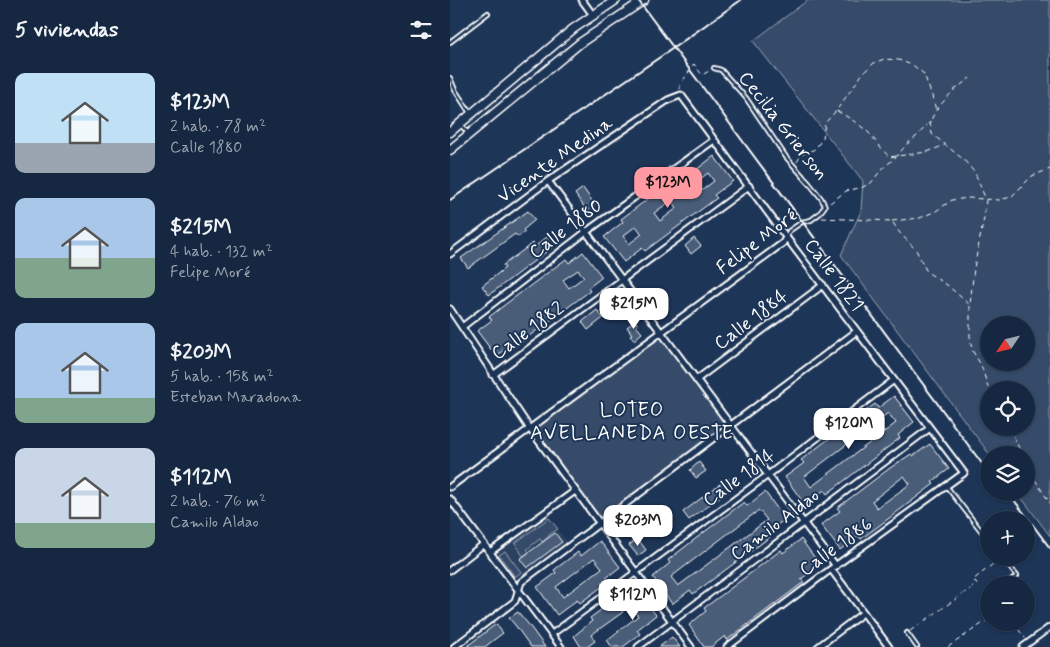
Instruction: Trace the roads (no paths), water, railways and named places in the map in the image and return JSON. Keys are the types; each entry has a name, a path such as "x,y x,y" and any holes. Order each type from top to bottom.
{"main road":[{"path":"450,132 573,29 616,0"},
{"path":"450,150 580,43 644,0"}],"street":[{"path":"582,0 592,16"},
{"name":"Calle 1821","path":"681,95 964,473"},
{"name":"Vicente Medina","path":"450,254 548,182 668,100 681,95"},
{"name":"Calle 1880","path":"462,327 586,232 714,140"},
{"path":"548,182 836,566"},
{"name":"Calle 1882","path":"494,375 749,186"},
{"name":"Felipe Moré","path":"450,487 783,243 786,237"},
{"name":"Calle 1884","path":"696,380 823,285"},
{"path":"450,309 530,429 691,647"},
{"path":"454,647 515,601 521,582 857,331"},
{"name":"Calle 1814","path":"552,634 894,380"},
{"name":"Camilo Aldao","path":"638,647 930,428"},
{"name":"Calle 1886","path":"728,647 831,569 964,473"},
{"path":"490,552 575,491"},
{"path":"450,499 561,647"},
{"path":"450,570 484,544"},
{"path":"831,569 889,647"},
{"path":"818,647 863,613"},
{"path":"1023,647 1050,627"}],"lane":[{"path":"450,42 488,13"},
{"name":"Cecilia Grierson","path":"714,68 721,70 746,98 786,157 826,206"},
{"path":"450,78 470,114"},
{"path":"460,124 468,134"},
{"name":"Felipe Moré","path":"786,237 789,231 802,222 811,220 826,206"},
{"path":"946,486 980,529"},
{"path":"1008,566 1017,576"},
{"path":"907,633 917,647"}],"railway":[{"path":"638,0 980,461"},
{"path":"450,200 741,0"},
{"path":"1015,501 1050,548"}],"district":[{"name":"LOTEO AVELLANEDA OESTE","path":"632,422"}]}
